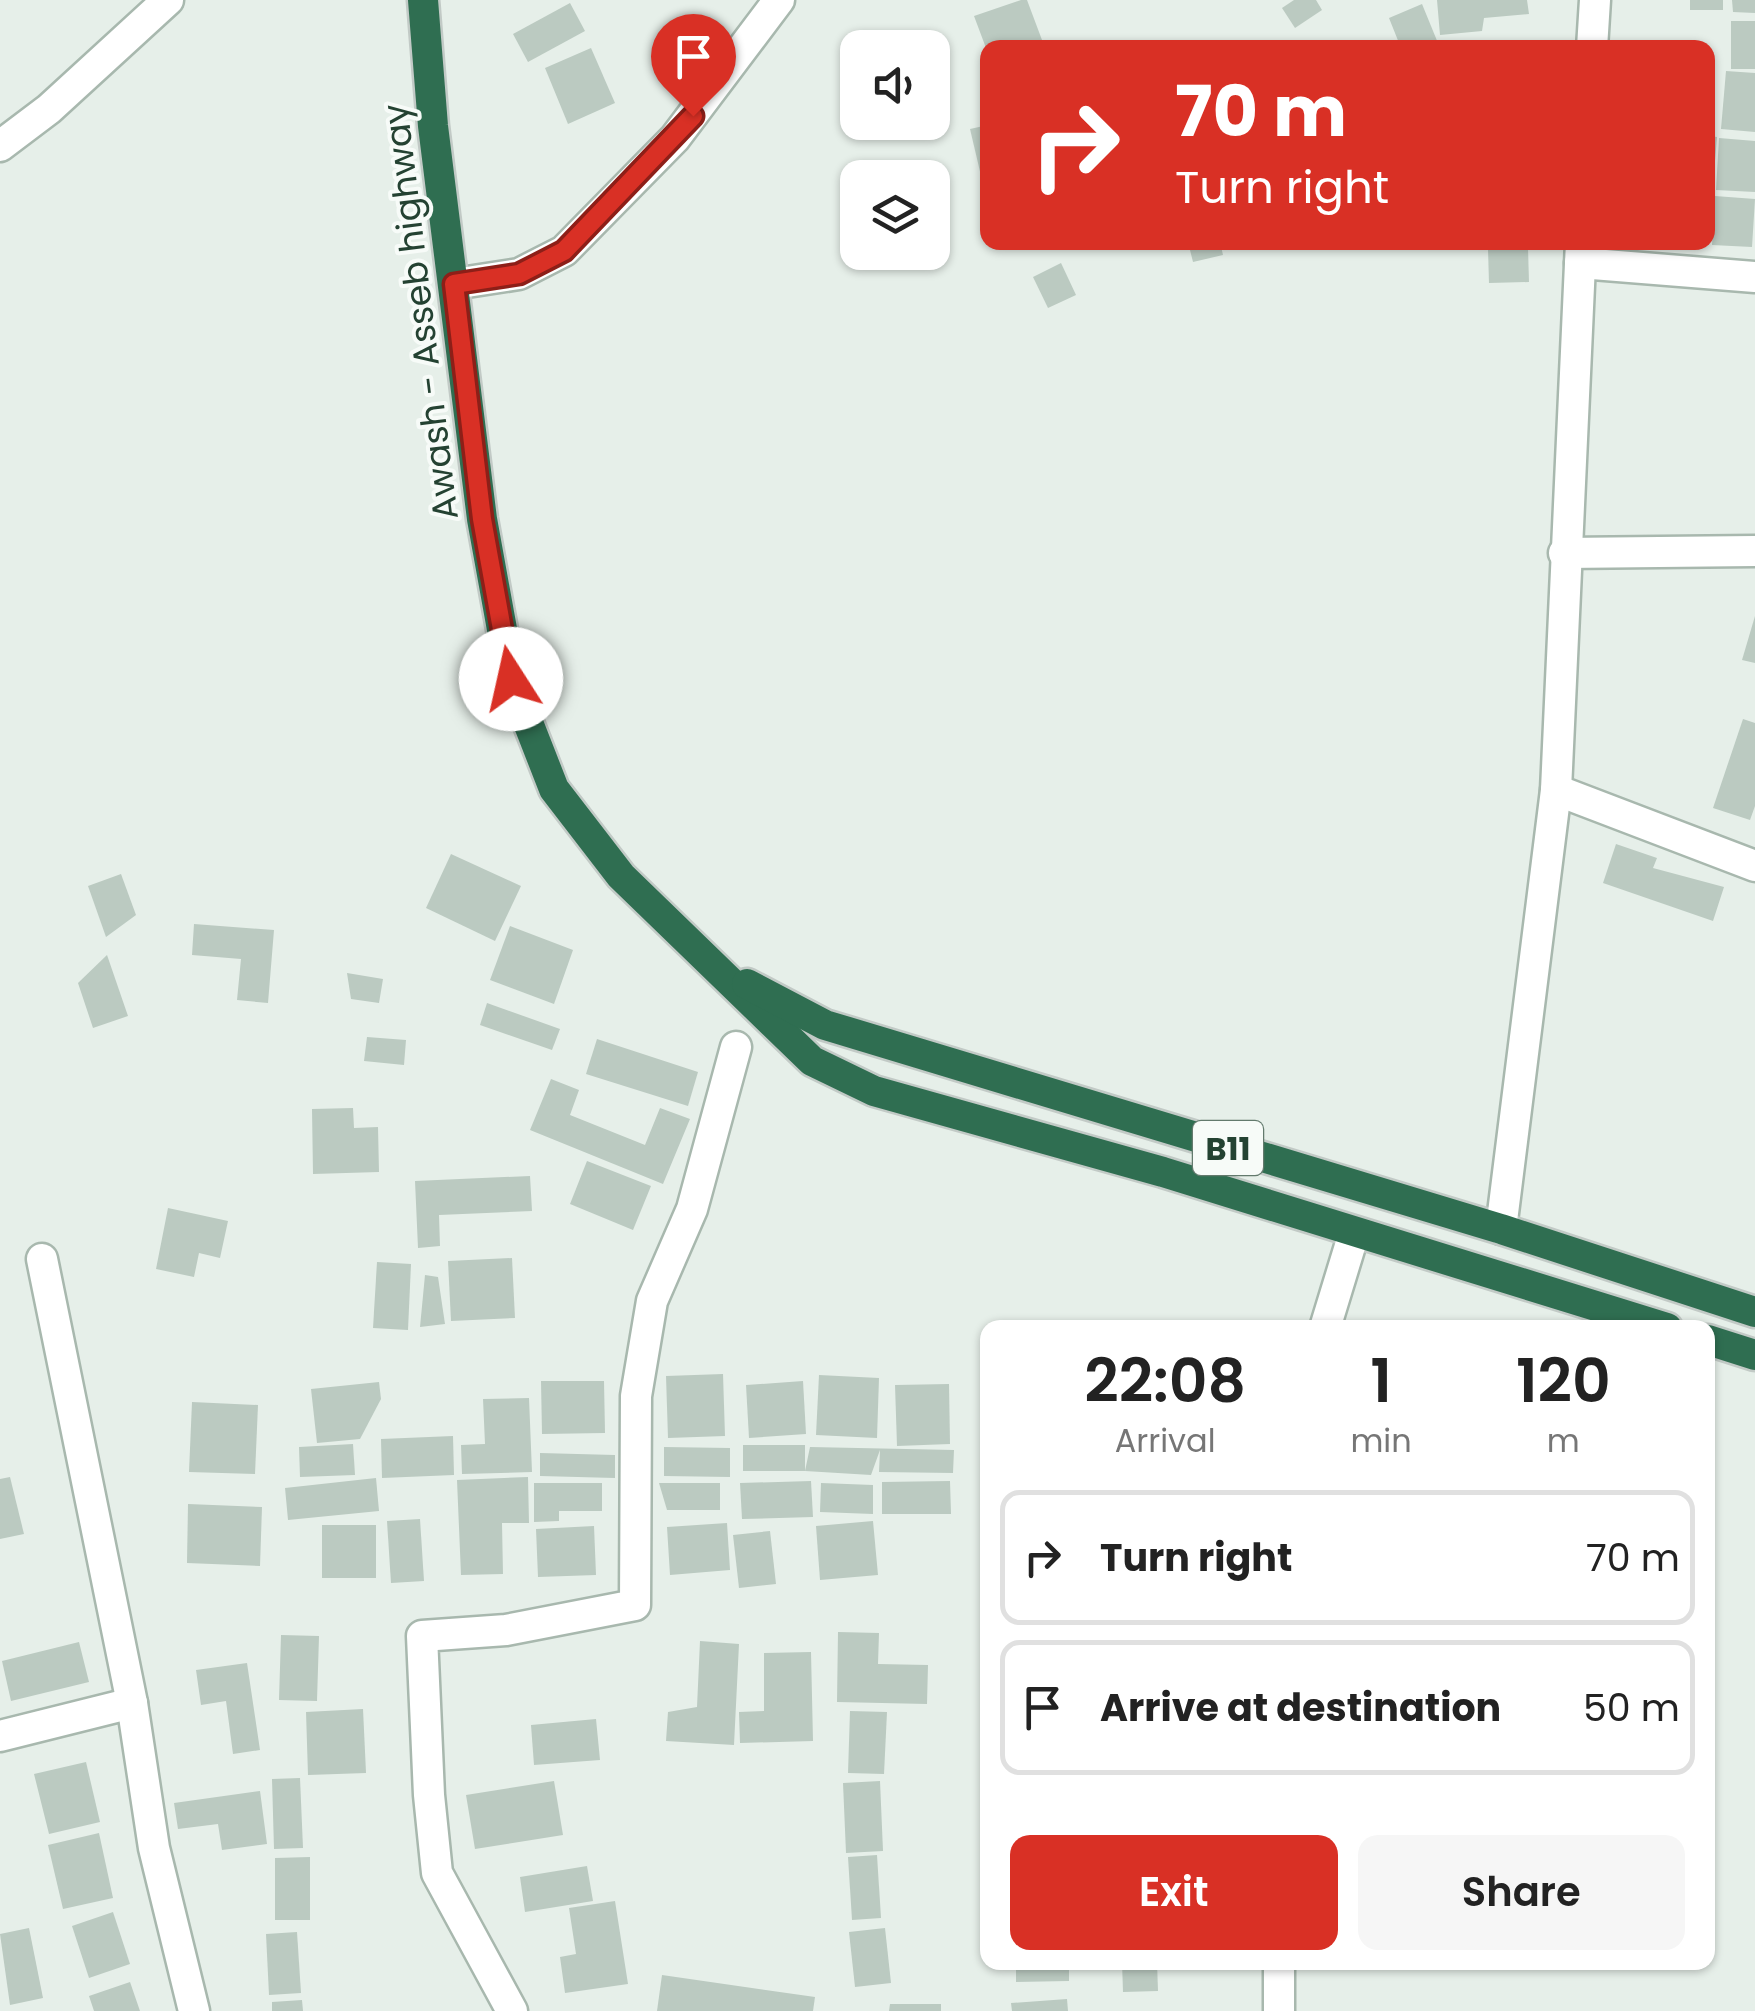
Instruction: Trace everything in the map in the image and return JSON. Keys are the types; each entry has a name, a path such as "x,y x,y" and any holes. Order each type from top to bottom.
{"highway":[{"name":"Awash - Asseb highway","path":"423,0 433,126 482,519 511,679 554,790 621,876 710,964"},
{"name":"B11","path":"710,964 824,1025 1501,1229 1755,1312"},
{"name":"B11","path":"710,964 812,1062 874,1090 1163,1172 1641,1320"},
{"path":"1715,1342 1755,1355"}],"street":[{"path":"0,146 50,109 168,0"},
{"path":"454,284 519,274 564,251 676,138 779,0"},
{"path":"1592,40 1595,0"},
{"path":"1501,1229 1556,790 1581,253 1755,276"},
{"path":"1564,554 1755,551"},
{"path":"1556,790 1755,866"},
{"path":"512,2011 437,1873 428,1795 422,1636 506,1630 635,1605 636,1396 652,1301 692,1209 736,1047"},
{"path":"1327,1320 1354,1233"},
{"path":"42,1260 132,1703 154,1848 194,2011"},
{"path":"0,1736 132,1703"},
{"path":"1278,1970 1279,2011"}],"building":[{"path":"1027,0 1042,40 983,40 974,16"},
{"path":"1294,0 1316,0 1322,10 1295,28 1282,8"},
{"path":"1437,0 1527,0 1529,14 1484,18 1482,31 1440,35"},
{"path":"1690,0 1723,0 1723,10 1690,10"},
{"path":"1732,0 1755,0 1755,13 1733,12"},
{"path":"570,3 585,31 528,62 513,34"},
{"path":"1422,4 1437,40 1398,40 1389,18"},
{"path":"1731,21 1755,21 1755,69 1731,69"},
{"path":"591,48 615,103 568,124 545,68"},
{"path":"1726,71 1755,73 1755,132 1721,129"},
{"path":"980,127 980,172 970,129"},
{"path":"1719,138 1755,141 1755,192 1716,190"},
{"path":"1715,196 1755,199 1752,247 1715,245"},
{"path":"1190,250 1222,250 1223,255 1193,262"},
{"path":"1488,250 1528,250 1529,282 1489,283"},
{"path":"1061,263 1076,295 1048,308 1033,277"},
{"path":"1755,616 1755,663 1742,660"},
{"path":"1743,719 1755,723 1755,806 1750,820 1713,808"},
{"path":"1616,844 1657,858 1653,868 1724,887 1713,921 1603,883"},
{"path":"451,854 521,886 495,941 426,908"},
{"path":"121,874 136,915 106,937 88,886"},
{"path":"194,924 274,930 268,1003 237,1000 241,959 192,955"},
{"path":"510,926 573,950 554,1004 490,980"},
{"path":"107,955 128,1016 93,1028 78,983"},
{"path":"347,973 383,979 379,1003 351,999"},
{"path":"487,1003 560,1029 552,1050 480,1025"},
{"path":"367,1037 406,1040 404,1065 364,1061"},
{"path":"597,1039 698,1072 688,1106 586,1074"},
{"path":"551,1079 579,1090 570,1115 645,1145 660,1108 690,1119 663,1184 530,1130"},
{"path":"353,1108 354,1128 378,1127 379,1172 313,1174 312,1109"},
{"path":"587,1161 651,1186 633,1230 570,1204"},
{"path":"530,1176 532,1211 439,1215 440,1246 418,1248 415,1181"},
{"path":"168,1208 228,1221 220,1258 199,1253 194,1277 156,1269"},
{"path":"512,1258 515,1318 451,1321 448,1261"},
{"path":"377,1262 411,1264 408,1330 373,1328"},
{"path":"425,1275 438,1277 445,1324 420,1327"},
{"path":"723,1374 725,1436 668,1438 666,1376"},
{"path":"819,1375 879,1378 877,1438 816,1435"},
{"path":"541,1381 604,1381 605,1433 542,1434"},
{"path":"803,1381 806,1434 749,1438 746,1385"},
{"path":"379,1382 381,1399 360,1439 317,1443 311,1389"},
{"path":"949,1384 950,1444 897,1446 895,1385"},
{"path":"529,1398 532,1472 462,1474 461,1445 485,1444 483,1399"},
{"path":"192,1402 258,1405 255,1474 189,1472"},
{"path":"453,1436 454,1475 382,1478 381,1439"},
{"path":"353,1444 355,1475 300,1477 299,1447"},
{"path":"743,1445 805,1445 805,1471 743,1471"},
{"path":"664,1447 730,1448 730,1477 664,1476"},
{"path":"810,1447 954,1450 953,1473 879,1472 880,1450 871,1475 805,1471"},
{"path":"540,1453 615,1455 615,1478 540,1476"},
{"path":"10,1477 24,1534 0,1539 0,1479"},
{"path":"528,1477 529,1523 502,1523 503,1574 461,1575 457,1480"},
{"path":"376,1478 379,1511 288,1520 285,1488"},
{"path":"811,1481 813,1517 742,1519 740,1483"},
{"path":"950,1481 951,1514 882,1514 882,1482"},
{"path":"534,1483 602,1483 602,1511 559,1511 559,1521 534,1522"},
{"path":"659,1483 720,1483 720,1510 667,1510"},
{"path":"821,1483 873,1485 873,1514 820,1512"},
{"path":"188,1504 262,1507 260,1566 187,1563"},
{"path":"420,1519 424,1581 391,1583 387,1521"},
{"path":"873,1521 878,1575 820,1580 816,1526"},
{"path":"727,1523 730,1570 670,1575 667,1527"},
{"path":"322,1525 376,1525 376,1578 322,1578"},
{"path":"594,1526 596,1575 538,1577 536,1529"},
{"path":"770,1531 776,1584 739,1588 733,1535"},
{"path":"838,1632 879,1633 878,1664 928,1665 927,1704 837,1702"},
{"path":"281,1635 319,1636 317,1701 279,1700"},
{"path":"700,1641 739,1644 734,1745 666,1741 668,1712 697,1707"},
{"path":"79,1642 89,1682 11,1701 2,1661"},
{"path":"811,1652 813,1741 740,1743 739,1712 764,1711 764,1653"},
{"path":"247,1663 260,1750 233,1754 226,1701 201,1705 196,1670"},
{"path":"363,1709 366,1773 308,1775 306,1712"},
{"path":"850,1711 887,1712 884,1774 848,1773"},
{"path":"596,1719 600,1760 534,1765 531,1725"},
{"path":"86,1762 100,1822 49,1834 34,1774"},
{"path":"300,1778 303,1848 274,1849 272,1779"},
{"path":"554,1781 563,1835 475,1849 466,1795"},
{"path":"880,1781 883,1851 846,1853 843,1783"},
{"path":"260,1791 267,1844 222,1850 218,1824 178,1829 174,1803"},
{"path":"99,1833 113,1898 63,1909 48,1845"},
{"path":"877,1855 881,1918 852,1920 848,1857"},
{"path":"310,1857 310,1920 275,1920 275,1858"},
{"path":"587,1866 593,1901 525,1912 520,1877"},
{"path":"615,1901 628,1984 565,1993 560,1957 576,1954 569,1908"},
{"path":"113,1912 130,1964 89,1978 72,1926"},
{"path":"29,1928 43,1998 10,2005 0,1934"},
{"path":"885,1928 891,1983 855,1987 849,1932"},
{"path":"297,1932 301,1993 269,1995 266,1934"},
{"path":"1016,1970 1069,1970 1069,1981 1016,1982"},
{"path":"1122,1970 1157,1970 1158,1991 1123,1992"},
{"path":"662,1975 815,1997 813,2011 657,2011"},
{"path":"130,1982 140,2011 94,2011 89,1996"},
{"path":"1067,1999 1068,2011 1012,2011 1011,2003"},
{"path":"302,2000 303,2011 272,2011 272,2002"},
{"path":"890,2004 941,2004 941,2011 889,2011"}],"route":[{"path":"511,679 482,519 454,284 519,274 564,251 693,116"}]}
